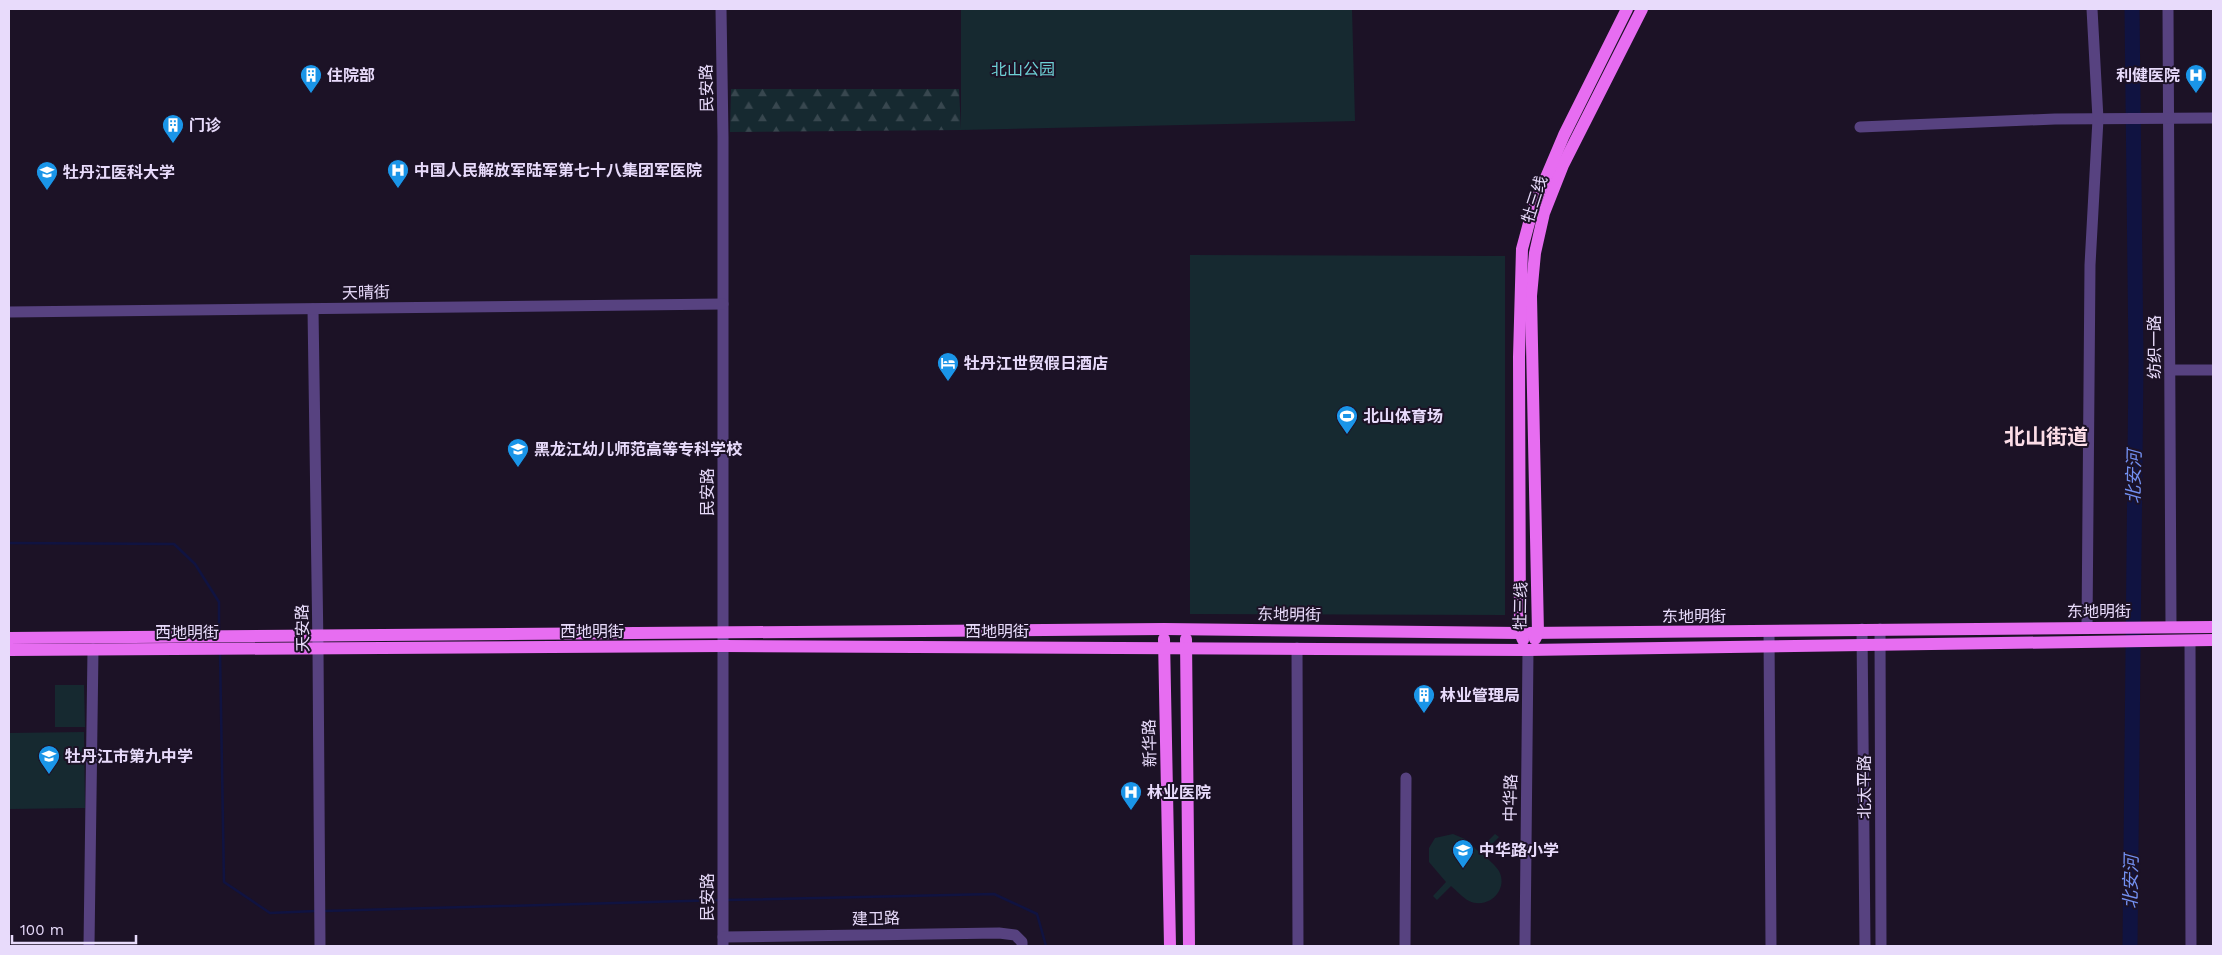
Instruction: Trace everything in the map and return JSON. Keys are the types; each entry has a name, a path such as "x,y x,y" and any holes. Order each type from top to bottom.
{"main road":[{"name":"牡三线","path":"1528,650 1520,633 1519,357 1522,249 1533,208 1564,135 1627,9"},
{"name":"牡三线","path":"1528,650 1538,633 1531,296 1535,253 1544,212 1563,165 1642,9"},
{"name":"东地明街","path":"1175,629 1538,633 1880,628 2213,627"},
{"name":"西地明街","path":"9,650 723,633 1175,629"},
{"name":"新华路","path":"1170,946 1175,629"},
{"path":"1175,629 1189,946"},
{"name":"西地明街","path":"9,638 724,646 1175,647"},
{"name":"东地明街","path":"1175,647 1528,650 1862,647 2213,640"}],"street":[{"name":"民安路","path":"721,9 724,646 723,942"},
{"path":"2087,628 2090,265 2100,119 2092,9"},
{"name":"纺织一路","path":"2168,9 2169,67 2167,118 2170,370 2168,627"},
{"path":"1860,127 2100,119 2213,118"},
{"name":"天晴街","path":"9,312 723,304"},
{"name":"天安路","path":"313,309 320,946"},
{"path":"2170,370 2213,370"},
{"name":"北太平路","path":"1880,628 1881,946"},
{"name":"北太平路","path":"1862,629 1865,946"},
{"path":"1769,631 1771,946"},
{"path":"2190,640 2191,946"},
{"path":"1297,648 1298,946"},
{"path":"89,946 93,649"},
{"name":"中华路","path":"1525,946 1528,650"},
{"path":"1405,946 1406,778"},
{"name":"建卫路","path":"723,942 999,933 1015,935 1022,942 1022,946"}],"green space":[{"name":"北山公园","path":"961,9 1352,9 1355,121 961,130"},
{"path":"731,89 959,89 961,130 730,132"},
{"name":"北山体育场","path":"1190,255 1505,256 1505,615 1190,614"},
{"path":"55,685 84,685 85,727 55,727"},
{"path":"84,732 85,808 9,809 9,733"},
{"path":"1453,834 1465,839 1478,851 1495,834 1499,837 1482,854 1499,871 1501,885 1495,896 1483,903 1469,901 1451,886 1437,900 1433,896 1446,882 1429,862 1429,848 1435,838"}],"waterway":[{"name":"北安河","path":"2130,946 2136,361 2132,9"},
{"path":"9,543 174,544 195,564 219,602 219,631"},
{"path":"220,652 224,882 270,913 316,911"},
{"path":"726,900 994,894 1037,914 1046,946"},
{"path":"324,911 721,900"}],"place":[{"name":"住院部","path":"311,94"},
{"name":"利健医院","path":"2196,94"},
{"name":"门诊","path":"173,144"},
{"name":"中国人民解放军陆军第七十八集团军医院","path":"398,189"},
{"name":"牡丹江医科大学","path":"47,191"},
{"name":"牡丹江世贸假日酒店","path":"948,382"},
{"name":"北山体育场","path":"1347,435"},
{"name":"黑龙江幼儿师范高等专科学校","path":"518,468"},
{"name":"林业管理局","path":"1424,714"},
{"name":"牡丹江市第九中学","path":"49,775"},
{"name":"林业医院","path":"1131,811"},
{"name":"中华路小学","path":"1463,869"}],"district":[{"name":"北山街道","path":"2046,437"}]}
